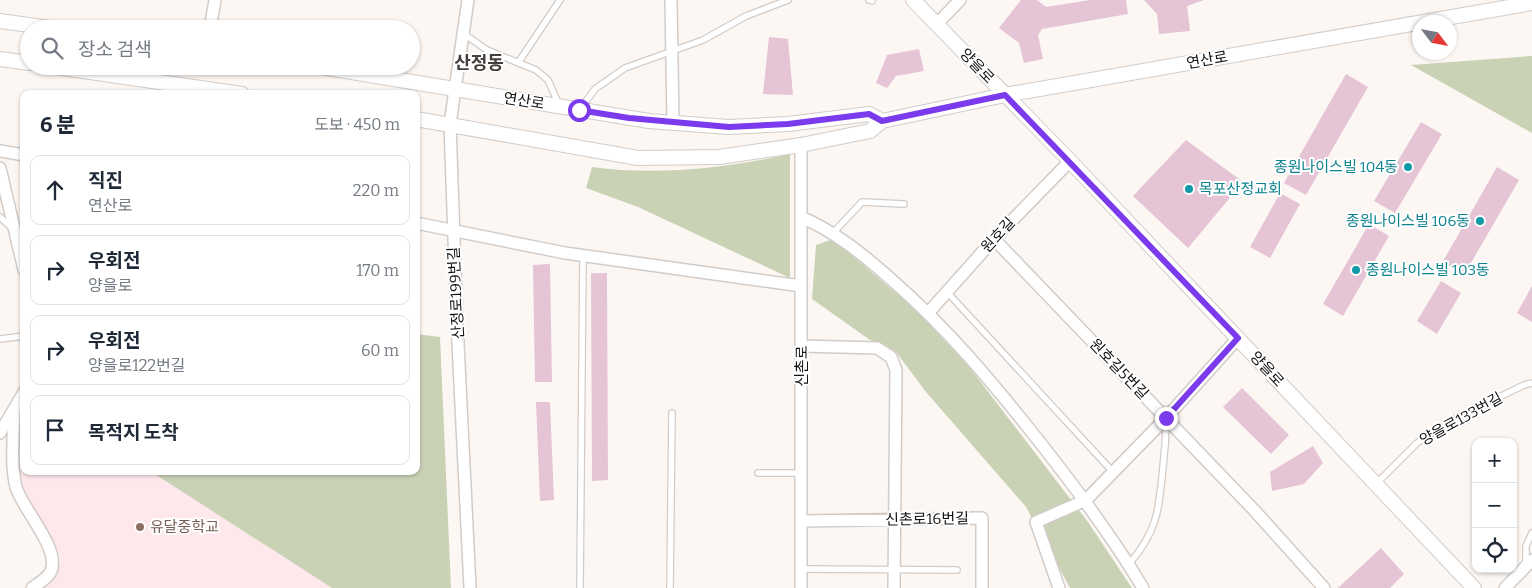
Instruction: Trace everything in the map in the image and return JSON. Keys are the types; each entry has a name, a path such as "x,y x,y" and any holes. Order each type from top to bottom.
{"street":[{"path":"212,20 215,0"},
{"name":"산정로199번길","path":"468,0 450,124 453,229 470,588"},
{"path":"671,0 673,123"},
{"name":"양을로","path":"914,0 1070,161 1474,588"},
{"path":"936,24 960,0"},
{"name":"연산로","path":"420,120 638,158 719,157 801,145 870,131 882,121 1005,95 1532,3"},
{"path":"0,21 20,24"},
{"path":"0,59 20,62"},
{"path":"104,75 196,90"},
{"name":"연산로","path":"369,75 560,107 673,123 729,127 788,124 869,114 882,121"},
{"name":"신촌로","path":"801,145 802,588"},
{"path":"0,151 20,155"},
{"name":"원호길","path":"929,312 994,239 1070,161"},
{"path":"0,168 20,251"},
{"path":"801,217 832,233 887,275 929,312 974,359 1086,500 1143,588"},
{"path":"420,224 583,256 801,286"},
{"name":"원호길5번길","path":"994,239 1166,418 1324,588"},
{"path":"1059,588 1036,522 1086,500 1166,418 1238,338"},
{"path":"802,346 877,348 891,357 896,370 894,588"},
{"path":"0,433 20,399"},
{"path":"14,410 14,476 17,489 50,549 53,562 49,574 32,588"},
{"name":"신촌로16번길","path":"802,520 982,518 982,588"},
{"path":"1505,588 1529,563"}],"lane":[{"path":"518,63 560,0"},
{"path":"579,110 595,89 625,68 703,40 746,16 788,0"},
{"path":"464,34 487,50 536,70 548,80 560,107"},
{"path":"832,233 862,202 904,204"},
{"path":"0,217 13,228"},
{"path":"580,588 583,256"},
{"path":"948,292 1113,472"},
{"path":"0,339 20,336"},
{"name":"양을로133번길","path":"1375,485 1417,443 1454,419 1524,385 1532,383"},
{"path":"670,588 672,413"},
{"path":"1129,564 1147,540 1159,513 1166,443 1166,418"},
{"path":"758,473 802,473"},
{"path":"1529,563 1526,546 1532,533"},
{"path":"802,569 957,570"}],"shaded area":[{"name":"유달중학교","path":"20,456 20,475 156,475 332,588 45,588 57,575 61,560 59,553 18,481"}],"green space":[{"path":"1532,56 1532,133 1411,65"},
{"path":"790,154 790,278 638,207 586,188 592,167 617,170 667,171 717,167"},
{"path":"833,239 918,312 970,368 1088,522 1132,588 1070,588 1026,507 926,392 896,352 887,346 870,340 812,299 816,245"},
{"path":"420,334 440,337 451,588 332,588 156,475 420,475"}],"building":[{"path":"1021,0 1037,0 1046,7 1090,0 1126,0 1128,14 1042,29 1038,35 1043,59 1024,63 1019,43 999,28"},
{"path":"1144,0 1204,0 1187,6 1190,31 1159,34 1157,14"},
{"path":"769,37 788,39 793,95 763,94"},
{"path":"919,49 924,71 896,76 887,88 876,83 887,55"},
{"path":"1346,74 1368,87 1306,195 1284,183"},
{"name":"종원나이스빌 104동","path":"1421,122 1442,134 1395,213 1374,201"},
{"name":"목포산정교회","path":"1186,140 1243,182 1188,248 1133,196"},
{"name":"종원나이스빌 106동","path":"1497,167 1519,180 1464,275 1442,263"},
{"path":"1280,193 1300,204 1270,258 1250,247"},
{"name":"종원나이스빌 103동","path":"1369,224 1389,236 1343,316 1323,304"},
{"path":"550,264 552,382 535,382 533,265"},
{"path":"591,273 607,273 608,480 592,481"},
{"path":"1441,281 1461,293 1437,334 1417,321"},
{"path":"1532,286 1532,322 1517,313"},
{"path":"1242,388 1289,435 1271,454 1223,407"},
{"path":"536,402 550,402 554,500 540,501"},
{"path":"1313,446 1323,463 1304,484 1272,491 1270,472"},
{"path":"1381,548 1404,574 1390,588 1338,588"}],"place":[{"name":"종원나이스빌 104동","path":"1408,167"},
{"name":"목포산정교회","path":"1189,189"},
{"name":"종원나이스빌 106동","path":"1480,221"},
{"name":"종원나이스빌 103동","path":"1356,270"},
{"name":"유달중학교","path":"140,527"}],"district":[{"name":"산정동","path":"479,63"}],"route":[{"path":"579,110 629,118 729,127 788,124 869,114 882,121 1005,95 1238,338 1166,418"}]}
